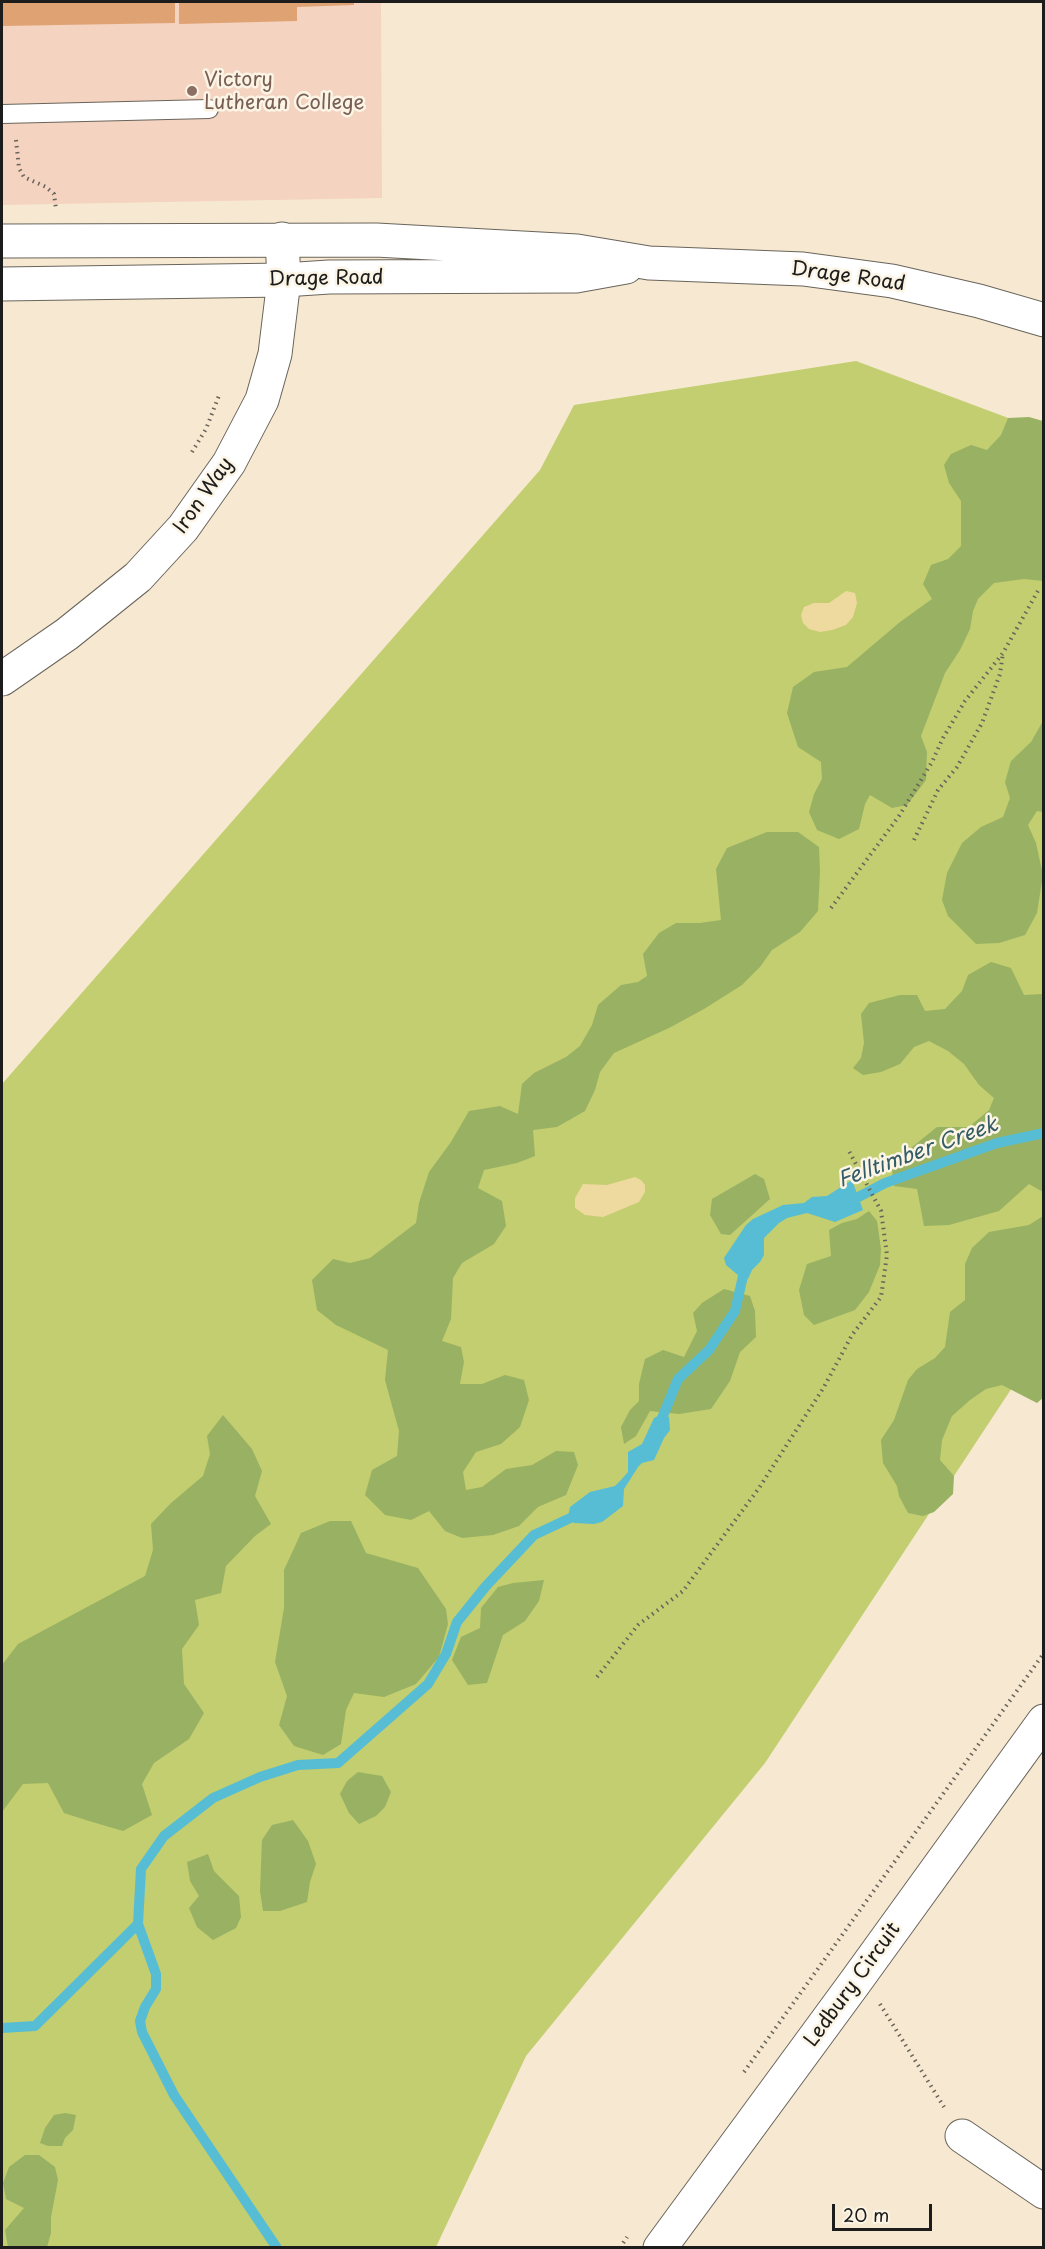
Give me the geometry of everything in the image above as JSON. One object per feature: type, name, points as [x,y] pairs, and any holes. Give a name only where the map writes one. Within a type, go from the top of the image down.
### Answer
[{"type":"street","name":"Iron Way","points":[[2,679],[67,634],[138,577],[183,528],[229,463],[262,400],[275,354],[284,280],[282,239]]},
{"type":"street","name":"Drage Road","points":[[2,241],[376,240],[577,251],[649,263],[802,269],[881,280],[979,301],[1044,320]]},
{"type":"street","name":"Drage Road","points":[[2,284],[284,280],[329,277],[576,276],[649,263]]},
{"type":"street","name":"Ledbury Circuit","points":[[660,2247],[1044,1722]]},
{"type":"street","points":[[962,2136],[1044,2192]]},
{"type":"lane","points":[[8,114],[209,109]]},
{"type":"path","points":[[8,114],[19,168],[24,177],[54,194],[56,215]]},
{"type":"path","points":[[191,454],[206,429],[220,393]]},
{"type":"path","points":[[831,908],[899,816],[965,701],[1004,653],[1039,590]]},
{"type":"path","points":[[914,840],[938,790],[957,767],[982,723],[1000,674],[1004,653]]},
{"type":"path","points":[[597,1677],[638,1625],[683,1591],[759,1488],[824,1387],[852,1335],[880,1297],[887,1255],[881,1211],[849,1151]]},
{"type":"path","points":[[742,2074],[1044,1653]]},
{"type":"path","points":[[825,1958],[874,1996],[962,2136]]},
{"type":"path","points":[[620,2247],[633,2228]]},
{"type":"shaded area","name":"Victory Lutheran College","points":[[2,2],[381,2],[382,198],[2,205]]},
{"type":"green space","points":[[856,361],[1043,431],[1043,1365],[1027,1365],[765,1763],[526,2056],[436,2247],[2,2248],[2,1084],[540,470],[574,405]]},
{"type":"green space","points":[[1029,417],[1043,421],[1043,581],[1024,579],[994,583],[978,599],[970,629],[945,673],[921,736],[927,752],[926,780],[907,805],[892,808],[870,795],[865,804],[859,829],[839,839],[817,830],[809,812],[814,794],[822,779],[821,762],[798,747],[787,713],[793,687],[814,672],[847,667],[900,622],[932,599],[923,584],[931,565],[948,559],[961,546],[961,501],[949,483],[944,465],[951,454],[971,445],[987,450],[1001,435],[1008,418]]},
{"type":"green space","points":[[1043,721],[1043,812],[1037,811],[1028,825],[1036,843],[1043,875],[1037,913],[1025,935],[999,943],[976,944],[948,916],[942,900],[947,873],[962,843],[981,827],[1003,817],[1010,798],[1005,782],[1011,761],[1031,742]]},
{"type":"green space","points":[[767,832],[798,832],[819,847],[818,911],[800,932],[772,950],[760,967],[742,985],[669,1028],[614,1053],[600,1072],[585,1111],[557,1127],[533,1130],[535,1156],[517,1163],[484,1170],[478,1188],[502,1201],[506,1226],[494,1244],[462,1263],[453,1278],[451,1319],[442,1341],[461,1347],[464,1362],[460,1384],[482,1384],[505,1375],[524,1380],[529,1400],[520,1427],[501,1444],[476,1452],[463,1472],[466,1490],[482,1487],[506,1469],[532,1465],[556,1451],[574,1452],[578,1465],[566,1495],[538,1507],[519,1526],[493,1535],[462,1538],[445,1531],[429,1511],[411,1520],[385,1515],[365,1495],[372,1470],[397,1456],[399,1431],[385,1380],[388,1350],[336,1325],[317,1310],[312,1280],[333,1259],[350,1263],[370,1258],[416,1223],[419,1203],[429,1172],[451,1142],[469,1111],[500,1106],[518,1114],[522,1084],[534,1073],[566,1057],[580,1046],[592,1025],[598,1005],[621,985],[638,982],[647,976],[643,954],[659,933],[676,923],[721,920],[716,869],[727,848]]},
{"type":"green space","points":[[991,962],[1011,968],[1024,995],[1043,994],[1043,1192],[1029,1184],[999,1211],[949,1225],[924,1226],[917,1189],[894,1186],[892,1169],[906,1152],[937,1127],[969,1127],[989,1110],[994,1098],[979,1085],[964,1064],[948,1051],[929,1041],[914,1047],[900,1064],[881,1072],[863,1075],[853,1068],[861,1058],[864,1043],[861,1014],[869,1003],[900,995],[917,995],[925,1011],[945,1009],[962,991],[968,975]]},
{"type":"green space","points":[[755,1174],[764,1179],[770,1199],[730,1235],[721,1234],[710,1215],[712,1199]]},
{"type":"green space","points":[[869,1211],[877,1221],[881,1249],[880,1265],[869,1292],[855,1310],[814,1325],[804,1315],[799,1290],[807,1264],[831,1256],[829,1230],[857,1219]]},
{"type":"green space","points":[[1043,1216],[1043,1398],[1037,1403],[1002,1385],[986,1389],[970,1400],[952,1416],[942,1440],[940,1460],[954,1476],[953,1494],[934,1512],[923,1516],[908,1513],[899,1496],[897,1486],[883,1463],[881,1440],[894,1420],[908,1380],[917,1369],[935,1358],[945,1347],[950,1312],[965,1300],[965,1264],[972,1248],[989,1232],[1029,1225]]},
{"type":"green space","points":[[724,1289],[750,1296],[755,1311],[756,1337],[740,1352],[730,1381],[711,1409],[679,1414],[650,1411],[636,1436],[624,1444],[621,1427],[630,1410],[639,1401],[639,1384],[645,1359],[663,1350],[684,1357],[697,1331],[693,1313],[702,1303]]},
{"type":"green space","points":[[223,1415],[252,1449],[262,1471],[255,1496],[271,1524],[255,1536],[226,1566],[221,1593],[195,1600],[199,1625],[182,1649],[184,1684],[204,1713],[189,1739],[154,1763],[142,1784],[152,1815],[123,1831],[89,1821],[64,1813],[48,1783],[23,1784],[2,1812],[2,1665],[18,1644],[145,1576],[153,1550],[151,1524],[171,1503],[203,1476],[210,1454],[207,1436]]},
{"type":"green space","points":[[330,1521],[351,1521],[366,1553],[418,1568],[446,1609],[448,1624],[439,1657],[416,1684],[384,1697],[354,1693],[346,1710],[341,1744],[323,1755],[294,1746],[279,1725],[287,1696],[275,1662],[284,1608],[284,1570],[301,1533]]},
{"type":"green space","points":[[544,1580],[539,1601],[525,1621],[503,1635],[487,1683],[468,1685],[452,1660],[461,1637],[480,1628],[481,1608],[498,1587]]},
{"type":"green space","points":[[358,1772],[382,1776],[391,1792],[385,1807],[376,1816],[359,1824],[349,1813],[340,1794],[347,1781]]},
{"type":"green space","points":[[293,1820],[308,1841],[316,1864],[307,1902],[280,1911],[263,1911],[260,1891],[262,1840],[272,1825]]},
{"type":"green space","points":[[208,1854],[214,1871],[239,1896],[241,1917],[236,1928],[213,1940],[197,1927],[189,1908],[199,1896],[190,1881],[187,1862]]},
{"type":"green space","points":[[65,2113],[76,2115],[73,2130],[65,2138],[62,2146],[48,2146],[40,2143],[45,2128],[54,2115]]},
{"type":"green space","points":[[25,2155],[39,2155],[55,2167],[58,2180],[47,2247],[8,2247],[5,2230],[24,2208],[6,2199],[3,2183],[9,2167]]},
{"type":"sand","points":[[846,591],[855,593],[857,603],[853,617],[846,625],[820,632],[809,629],[803,623],[801,615],[804,607],[814,603],[829,603]]},
{"type":"sand","points":[[635,1177],[645,1185],[645,1192],[639,1202],[603,1217],[585,1215],[575,1208],[575,1198],[583,1184],[607,1185]]},
{"type":"water","points":[[852,1180],[863,1210],[835,1222],[807,1213],[787,1218],[764,1238],[764,1255],[748,1279],[739,1276],[726,1265],[724,1258],[746,1225],[753,1219],[783,1205],[804,1203],[812,1197],[827,1196]]},
{"type":"water","points":[[660,1415],[669,1417],[670,1430],[654,1460],[642,1463],[624,1489],[623,1506],[602,1522],[574,1523],[568,1517],[570,1507],[590,1492],[615,1486],[621,1480],[628,1472],[628,1452],[642,1444],[654,1418]]},
{"type":"building","points":[[2,2],[175,2],[175,23],[2,26]]},
{"type":"building","points":[[179,2],[354,2],[354,5],[297,7],[297,21],[179,24]]},
{"type":"waterway","name":"Felltimber Creek","points":[[847,1203],[885,1183],[997,1143],[1044,1133]]},
{"type":"waterway","name":"Felltimber Creek","points":[[658,1428],[678,1379],[709,1350],[735,1311],[746,1263]]},
{"type":"waterway","name":"Felltimber Creek","points":[[2,2028],[35,2026],[138,1924],[141,1869],[164,1836],[213,1798],[260,1777],[298,1765],[338,1763],[428,1684],[446,1654],[457,1622],[486,1586],[534,1535],[581,1513]]},
{"type":"waterway","points":[[138,1924],[156,1974],[156,1989],[140,2021],[142,2032],[174,2095],[277,2248]]},
{"type":"place","name":"Victory Lutheran College","points":[[192,91]]}]
